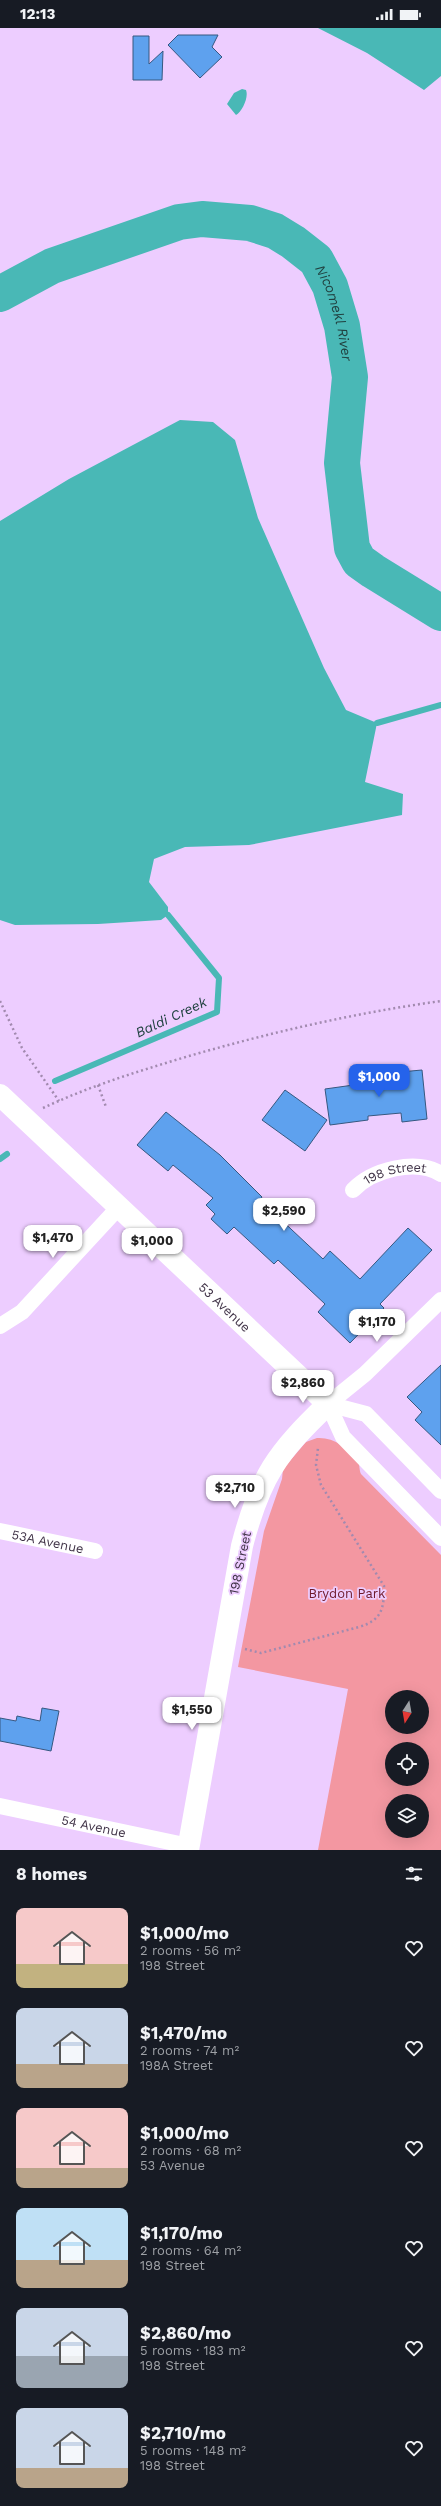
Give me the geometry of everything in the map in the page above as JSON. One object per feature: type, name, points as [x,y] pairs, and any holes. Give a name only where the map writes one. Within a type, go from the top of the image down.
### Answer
[{"type":"street","name":"53 Avenue","points":[[0,1095],[43,1133],[118,1208],[328,1404],[344,1436],[441,1538]]},
{"type":"street","name":"198 Street","points":[[353,1190],[362,1181],[383,1171],[420,1166],[441,1174]]},
{"type":"street","points":[[0,1326],[22,1312],[118,1208]]},
{"type":"street","name":"198 Street","points":[[188,1848],[242,1546],[259,1492],[277,1456],[296,1435],[328,1404],[365,1374],[441,1300]]},
{"type":"street","name":"53 Avenue","points":[[328,1404],[366,1414],[441,1491]]},
{"type":"street","name":"53A Avenue","points":[[0,1531],[95,1551]]},
{"type":"street","name":"54 Avenue","points":[[0,1806],[188,1848]]},
{"type":"path","points":[[0,1001],[22,1048],[59,1101]]},
{"type":"path","points":[[49,1106],[98,1085],[197,1054],[307,1024],[441,1001]]},
{"type":"path","points":[[98,1085],[106,1107]]},
{"type":"path","points":[[224,1646],[261,1653],[359,1627],[373,1622],[378,1618],[384,1598],[384,1586],[321,1485],[316,1465],[318,1448]]},
{"type":"green space","name":"Brydon Park","points":[[317,1438],[335,1441],[350,1452],[358,1462],[361,1474],[441,1555],[441,1850],[318,1850],[348,1689],[238,1667],[264,1531],[282,1479],[283,1469],[306,1442]]},
{"type":"shaded area","points":[[318,28],[441,28],[441,76],[424,90],[367,53]]},
{"type":"shaded area","points":[[242,89],[246,90],[247,96],[241,111],[236,115],[227,104],[234,93]]},
{"type":"shaded area","points":[[180,420],[213,422],[235,440],[258,518],[324,668],[346,710],[377,723],[365,782],[403,794],[402,815],[249,845],[185,847],[154,859],[149,882],[168,907],[168,915],[161,920],[98,924],[15,925],[0,920],[0,521],[69,479]]},
{"type":"building","points":[[178,35],[218,35],[212,47],[222,57],[200,78],[168,45]]},
{"type":"building","points":[[133,36],[149,36],[149,64],[163,51],[162,80],[133,80]]},
{"type":"building","points":[[388,1068],[389,1073],[422,1070],[427,1119],[402,1122],[401,1113],[368,1116],[368,1120],[330,1125],[325,1089],[375,1082],[373,1070]]},
{"type":"building","points":[[285,1090],[327,1120],[305,1151],[262,1120]]},
{"type":"building","points":[[166,1112],[220,1155],[262,1197],[260,1200],[323,1259],[330,1251],[360,1279],[408,1228],[432,1250],[380,1304],[384,1308],[350,1343],[318,1312],[325,1304],[278,1260],[274,1264],[234,1227],[227,1234],[211,1219],[215,1214],[206,1205],[213,1198],[173,1165],[168,1171],[137,1145]]},
{"type":"building","points":[[441,1365],[441,1445],[415,1420],[422,1412],[407,1397]]},
{"type":"building","points":[[42,1708],[59,1711],[51,1751],[0,1741],[0,1718],[16,1721],[17,1716],[40,1721]]},
{"type":"waterway","name":"Nicomekl River","points":[[0,294],[52,266],[179,222],[202,219],[250,223],[275,231],[293,242],[316,260],[330,286],[342,326],[350,377],[342,463],[352,548],[359,561],[441,613]]},
{"type":"waterway","name":"Baldi Creek","points":[[377,723],[441,705]]},
{"type":"waterway","name":"Baldi Creek","points":[[55,1081],[217,1012],[219,978],[168,915]]},
{"type":"waterway","name":"Baldi Creek","points":[[0,1159],[7,1154]]}]
